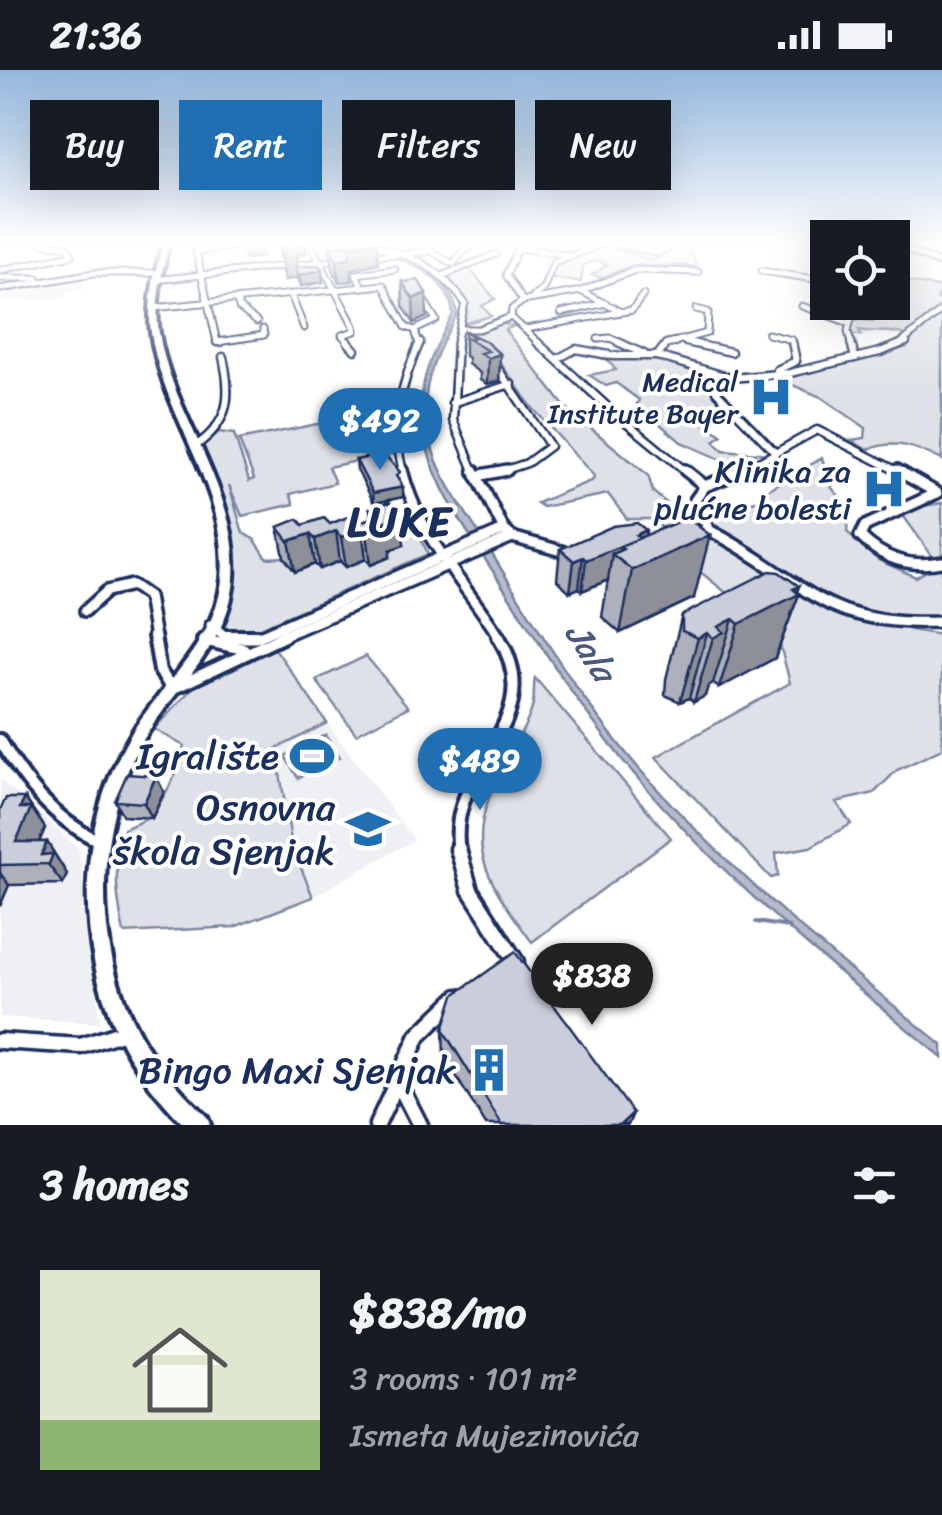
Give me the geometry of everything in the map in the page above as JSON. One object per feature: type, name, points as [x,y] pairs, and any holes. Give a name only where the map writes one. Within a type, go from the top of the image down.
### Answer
[{"type":"main road","points":[[155,292],[154,308],[165,368],[227,546],[228,581],[203,640],[136,738],[119,772],[97,840],[97,899],[108,972],[127,1031],[154,1072],[199,1125]]},
{"type":"street","points":[[208,292],[217,342],[259,336],[264,334],[263,329]]},
{"type":"street","points":[[154,308],[325,292]]},
{"type":"street","points":[[337,292],[354,326],[354,332],[342,335],[355,350]]},
{"type":"street","points":[[386,292],[406,327],[415,330],[436,320],[424,302]]},
{"type":"street","points":[[457,292],[465,303],[456,346],[453,420],[476,476],[508,534],[554,551],[579,552]]},
{"type":"street","points":[[519,292],[525,301]]},
{"type":"street","points":[[511,317],[510,312],[540,292]]},
{"type":"street","points":[[525,301],[574,292]]},
{"type":"street","points":[[584,292],[621,312]]},
{"type":"street","points":[[291,296],[304,328]]},
{"type":"street","points":[[526,328],[634,309],[643,296]]},
{"type":"street","points":[[237,301],[239,308],[257,322]]},
{"type":"street","points":[[561,313],[606,303]]},
{"type":"street","points":[[802,306],[849,323],[855,358]]},
{"type":"street","points":[[558,359],[570,349],[654,356],[666,344],[706,333],[708,312],[696,309]]},
{"type":"street","points":[[598,339],[610,338],[654,356],[731,378],[855,358],[905,342],[942,310]]},
{"type":"street","points":[[461,328],[478,329],[511,317]]},
{"type":"street","points":[[511,317],[610,409],[706,486]]},
{"type":"street","points":[[415,330],[420,341],[395,420],[413,505],[441,560],[499,636],[515,680],[511,718],[469,785],[455,837],[457,856],[470,891],[525,974]]},
{"type":"street","points":[[766,375],[788,366],[797,357],[792,340],[768,334]]},
{"type":"street","points":[[682,341],[730,352]]},
{"type":"street","points":[[456,346],[468,346]]},
{"type":"street","points":[[476,476],[502,472],[542,456],[549,448],[547,438],[511,384],[482,352]]},
{"type":"street","points":[[194,447],[213,437],[226,416],[230,385],[223,357]]},
{"type":"street","points":[[731,378],[720,384],[716,392],[774,452]]},
{"type":"street","points":[[452,404],[511,384]]},
{"type":"street","points":[[709,530],[695,500],[706,486],[753,467],[817,430],[860,449],[936,493],[865,526],[860,536],[895,561],[928,566],[942,562]]},
{"type":"street","points":[[685,534],[709,530],[727,538],[827,607],[884,621],[942,622]]},
{"type":"street","points":[[211,625],[227,638],[246,640],[508,534]]},
{"type":"street","points":[[85,611],[102,593],[128,582],[140,586],[148,596],[160,671],[172,689],[441,560]]},
{"type":"street","points":[[203,640],[226,648],[252,649]]},
{"type":"street","points":[[0,741],[12,762],[62,819],[81,834],[97,840]]},
{"type":"street","points":[[0,768],[12,762]]},
{"type":"street","points":[[493,970],[513,957]]},
{"type":"street","points":[[377,1125],[418,1036],[432,1019],[468,990]]},
{"type":"street","points":[[0,1041],[80,1047],[105,1044],[127,1031]]},
{"type":"street","points":[[398,1082],[420,1125]]},
{"type":"shaded area","points":[[0,292],[74,292],[61,299],[0,302]]},
{"type":"shaded area","points":[[459,292],[489,292],[495,299],[482,306],[491,316],[463,324],[465,302]]},
{"type":"shaded area","points":[[910,292],[940,292],[937,299],[942,301],[942,460],[905,446],[867,450],[851,440],[865,438],[866,428],[821,397],[776,378],[880,352],[909,337],[859,330],[861,335],[849,335],[850,320],[910,320]]},
{"type":"shaded area","points":[[493,322],[514,326],[505,330],[565,407],[648,475],[653,492],[696,527],[673,536],[651,519],[627,519],[608,494],[543,507],[537,503],[593,480],[594,476],[531,406],[494,354],[458,336],[461,329],[485,330]]},
{"type":"shaded area","points":[[654,358],[717,379],[717,392],[726,402],[713,406],[721,412],[709,416],[705,424],[722,435],[714,441],[723,450],[770,454],[745,470],[681,442],[616,383],[606,386],[589,375],[616,370],[608,361]]},
{"type":"shaded area","points":[[391,406],[397,453],[328,467],[335,483],[290,494],[294,504],[242,516],[229,485],[243,533],[255,540],[267,558],[284,557],[295,571],[315,564],[320,569],[340,561],[346,567],[386,552],[399,516],[418,533],[428,554],[242,636],[226,632],[221,623],[232,575],[230,533],[203,445],[219,432],[234,434],[249,481],[254,479],[239,440],[351,417],[355,414],[351,407]]},
{"type":"shaded area","points":[[822,458],[832,488],[849,508],[847,532],[878,560],[916,577],[938,564],[899,510],[942,503],[942,622],[896,622],[911,630],[942,635],[942,749],[897,770],[874,793],[836,802],[851,824],[810,847],[776,853],[778,876],[771,878],[656,757],[790,683],[777,633],[699,571],[709,530],[697,505],[705,486],[722,506],[757,501],[766,491]]},
{"type":"shaded area","points":[[274,647],[327,723],[276,749],[292,846],[313,897],[234,927],[124,933],[117,881],[124,829],[153,816],[177,772],[184,746],[154,729],[200,680]]},
{"type":"shaded area","points":[[366,656],[408,707],[356,734],[316,680]]},
{"type":"shaded area","points":[[535,678],[671,838],[532,942],[490,876],[481,837],[491,792],[530,715]]},
{"type":"shaded area","points":[[327,723],[414,840],[313,897],[292,846],[276,749]]},
{"type":"shaded area","name":"Igralište","points":[[326,735],[340,757],[298,778],[285,756]]},
{"type":"shaded area","points":[[0,779],[79,849],[100,1023],[0,1017]]},
{"type":"water","points":[[445,292],[452,298],[457,314],[438,353],[426,393],[430,440],[450,488],[545,639],[604,726],[683,816],[753,885],[942,1045],[942,1058],[733,878],[656,800],[588,714],[541,646],[459,519],[438,479],[424,436],[423,386],[430,361],[453,314]]},
{"type":"building","points":[[409,292],[426,293],[413,299]]},
{"type":"building","points":[[465,331],[485,341],[500,354],[488,358],[480,353],[488,351],[468,339],[475,337]]},
{"type":"building","points":[[384,454],[400,472],[396,476],[403,487],[373,493],[356,460]]},
{"type":"building","points":[[389,502],[402,515],[383,522],[388,527],[367,534],[362,529],[341,537],[336,531],[315,539],[310,534],[289,541],[278,527],[298,519],[303,525],[324,518],[330,524],[350,516],[357,523],[377,516],[370,509]]},
{"type":"building","points":[[690,520],[710,535],[632,570],[612,554],[623,549],[620,546]]},
{"type":"building","points":[[637,523],[646,530],[636,535],[640,538],[586,560],[583,557],[574,561],[560,549],[613,526]]},
{"type":"building","points":[[770,571],[779,572],[799,586],[793,589],[799,594],[739,624],[733,619],[718,627],[724,632],[713,638],[707,633],[698,638],[682,631],[682,615]]},
{"type":"building","points":[[127,774],[156,776],[144,803],[115,801]]},
{"type":"building","points":[[6,798],[25,798],[20,808],[31,808],[16,842],[47,842],[41,855],[53,854],[49,864],[0,865],[0,810]]},
{"type":"building","points":[[515,952],[633,1113],[620,1125],[502,1125],[443,1030],[454,995]]},
{"type":"waterway","points":[[756,922],[789,927]]},
{"type":"place","name":"Medical Institute Bayer","points":[[771,397]]},
{"type":"place","name":"Klinika za plućne bolesti","points":[[884,489]]},
{"type":"place","name":"Igralište","points":[[312,756]]},
{"type":"place","name":"Osnovna škola Sjenjak","points":[[368,829]]},
{"type":"place","name":"Bingo Maxi Sjenjak","points":[[489,1070]]},
{"type":"district","name":"LUKE","points":[[400,522]]},
{"type":"water label","name":"Jala","points":[[591,652]]}]
